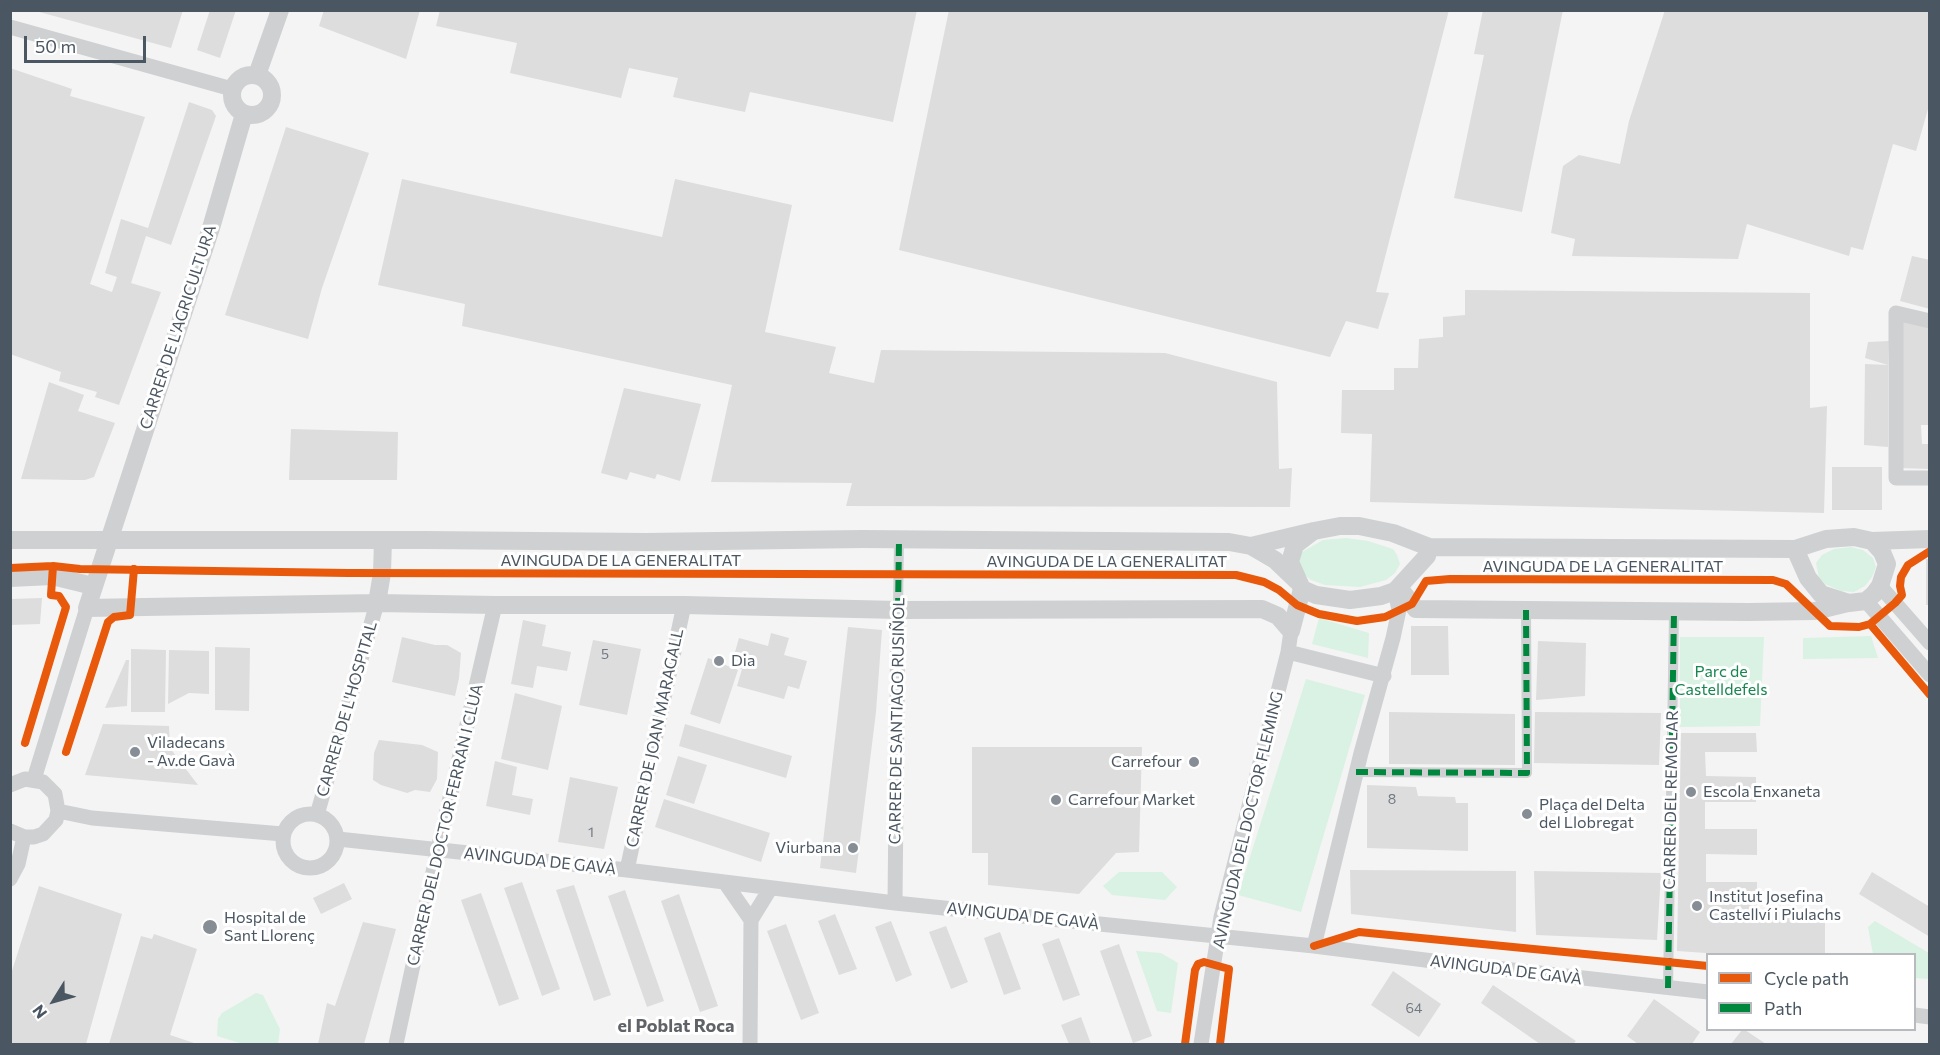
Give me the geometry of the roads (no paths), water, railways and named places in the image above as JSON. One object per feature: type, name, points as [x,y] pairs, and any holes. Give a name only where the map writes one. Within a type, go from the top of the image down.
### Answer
[{"type":"street","points":[[258,75],[280,10]]},
{"type":"street","points":[[10,27],[232,89]]},
{"type":"street","points":[[258,75],[268,82],[272,95],[271,101],[263,112],[257,115],[244,114],[232,101],[232,89],[235,83],[245,76],[258,75]]},
{"type":"street","name":"CARRER DE L'AGRICULTURA","points":[[87,608],[211,228],[244,114]]},
{"type":"street","points":[[1929,321],[1896,313],[1896,478],[1929,478]]},
{"type":"street","points":[[1340,526],[1359,526],[1392,533],[1429,547],[1427,556],[1401,585],[1381,596],[1350,600],[1316,596],[1300,585],[1275,560],[1251,546],[1340,526]]},
{"type":"street","points":[[1291,631],[1300,585],[1290,562],[1295,545],[1314,531]]},
{"type":"street","points":[[1314,946],[1356,772],[1384,676],[1399,610],[1401,585],[1414,562],[1412,547],[1392,533]]},
{"type":"street","points":[[1804,568],[1807,555],[1817,544],[1836,538],[1854,537],[1872,541],[1927,539]]},
{"type":"street","points":[[1401,585],[1416,609],[1815,611],[1858,602],[1880,586],[1887,564],[1908,548],[1927,539]]},
{"type":"street","name":"AVINGUDA DE LA GENERALITAT","points":[[10,540],[646,542],[1149,540],[1229,542],[1251,546]]},
{"type":"street","points":[[377,603],[382,573],[383,540]]},
{"type":"street","name":"CARRER DE SANTIAGO RUSIÑOL","points":[[895,903],[899,540]]},
{"type":"street","points":[[1872,541],[1882,552],[1887,564]]},
{"type":"street","name":"AVINGUDA DE LA GENERALITAT","points":[[1429,547],[1795,549],[1817,544]]},
{"type":"street","points":[[1795,549],[1808,578],[1821,594],[1858,602],[1929,675]]},
{"type":"street","points":[[10,578],[52,576],[93,586]]},
{"type":"street","points":[[1880,586],[1929,643]]},
{"type":"street","points":[[34,779],[87,608],[377,603],[684,605],[897,610],[1262,609],[1278,616],[1291,631]]},
{"type":"street","name":"CARRER DE L'HOSPITAL","points":[[317,814],[377,603]]},
{"type":"street","name":"CARRER DEL DOCTOR FERRAN I CLUA","points":[[396,1044],[438,849],[495,605]]},
{"type":"street","name":"CARRER DE JOAN MARAGALL","points":[[627,870],[684,605]]},
{"type":"street","points":[[1356,772],[1527,773],[1527,610]]},
{"type":"street","name":"CARRER DEL REMOLAR","points":[[1668,988],[1674,612]]},
{"type":"street","name":"AVINGUDA DEL DOCTOR FLEMING","points":[[1201,1044],[1224,906],[1288,652],[1291,631]]},
{"type":"street","points":[[1288,652],[1384,676]]},
{"type":"street","points":[[10,785],[25,779],[42,782],[55,794],[58,811],[56,820],[50,828],[34,837],[17,834],[18,864],[10,879]]},
{"type":"street","points":[[58,811],[92,818],[283,834]]},
{"type":"street","points":[[317,814],[332,825],[338,839],[334,855],[327,863],[321,867],[306,869],[297,866],[286,855],[282,843],[283,834],[292,820],[300,815],[317,814]]},
{"type":"street","name":"AVINGUDA DE GAVÀ","points":[[338,839],[627,870],[895,903],[1314,946],[1706,992]]},
{"type":"street","points":[[726,884],[751,920]]},
{"type":"street","points":[[750,1044],[751,920],[770,889]]},
{"type":"place","name":"Dia","points":[[719,661]]},
{"type":"place","name":"Viladecans - Av.de Gavà","points":[[135,752]]},
{"type":"place","name":"Carrefour","points":[[1194,762]]},
{"type":"place","name":"Escola Enxaneta","points":[[1691,792]]},
{"type":"place","name":"Carrefour Market","points":[[1056,800]]},
{"type":"place","name":"Plaça del Delta del Llobregat","points":[[1527,814]]},
{"type":"place","name":"Viurbana","points":[[853,848]]},
{"type":"place","name":"Institut Josefina Castellví i Piulachs","points":[[1697,906]]},
{"type":"place","name":"Hospital de Sant Llorenç","points":[[210,927]]},
{"type":"district","name":"el Poblat Roca","points":[[676,1026]]},
{"type":"park label","name":"Parc de Castelldefels","points":[[1721,681]]}]
